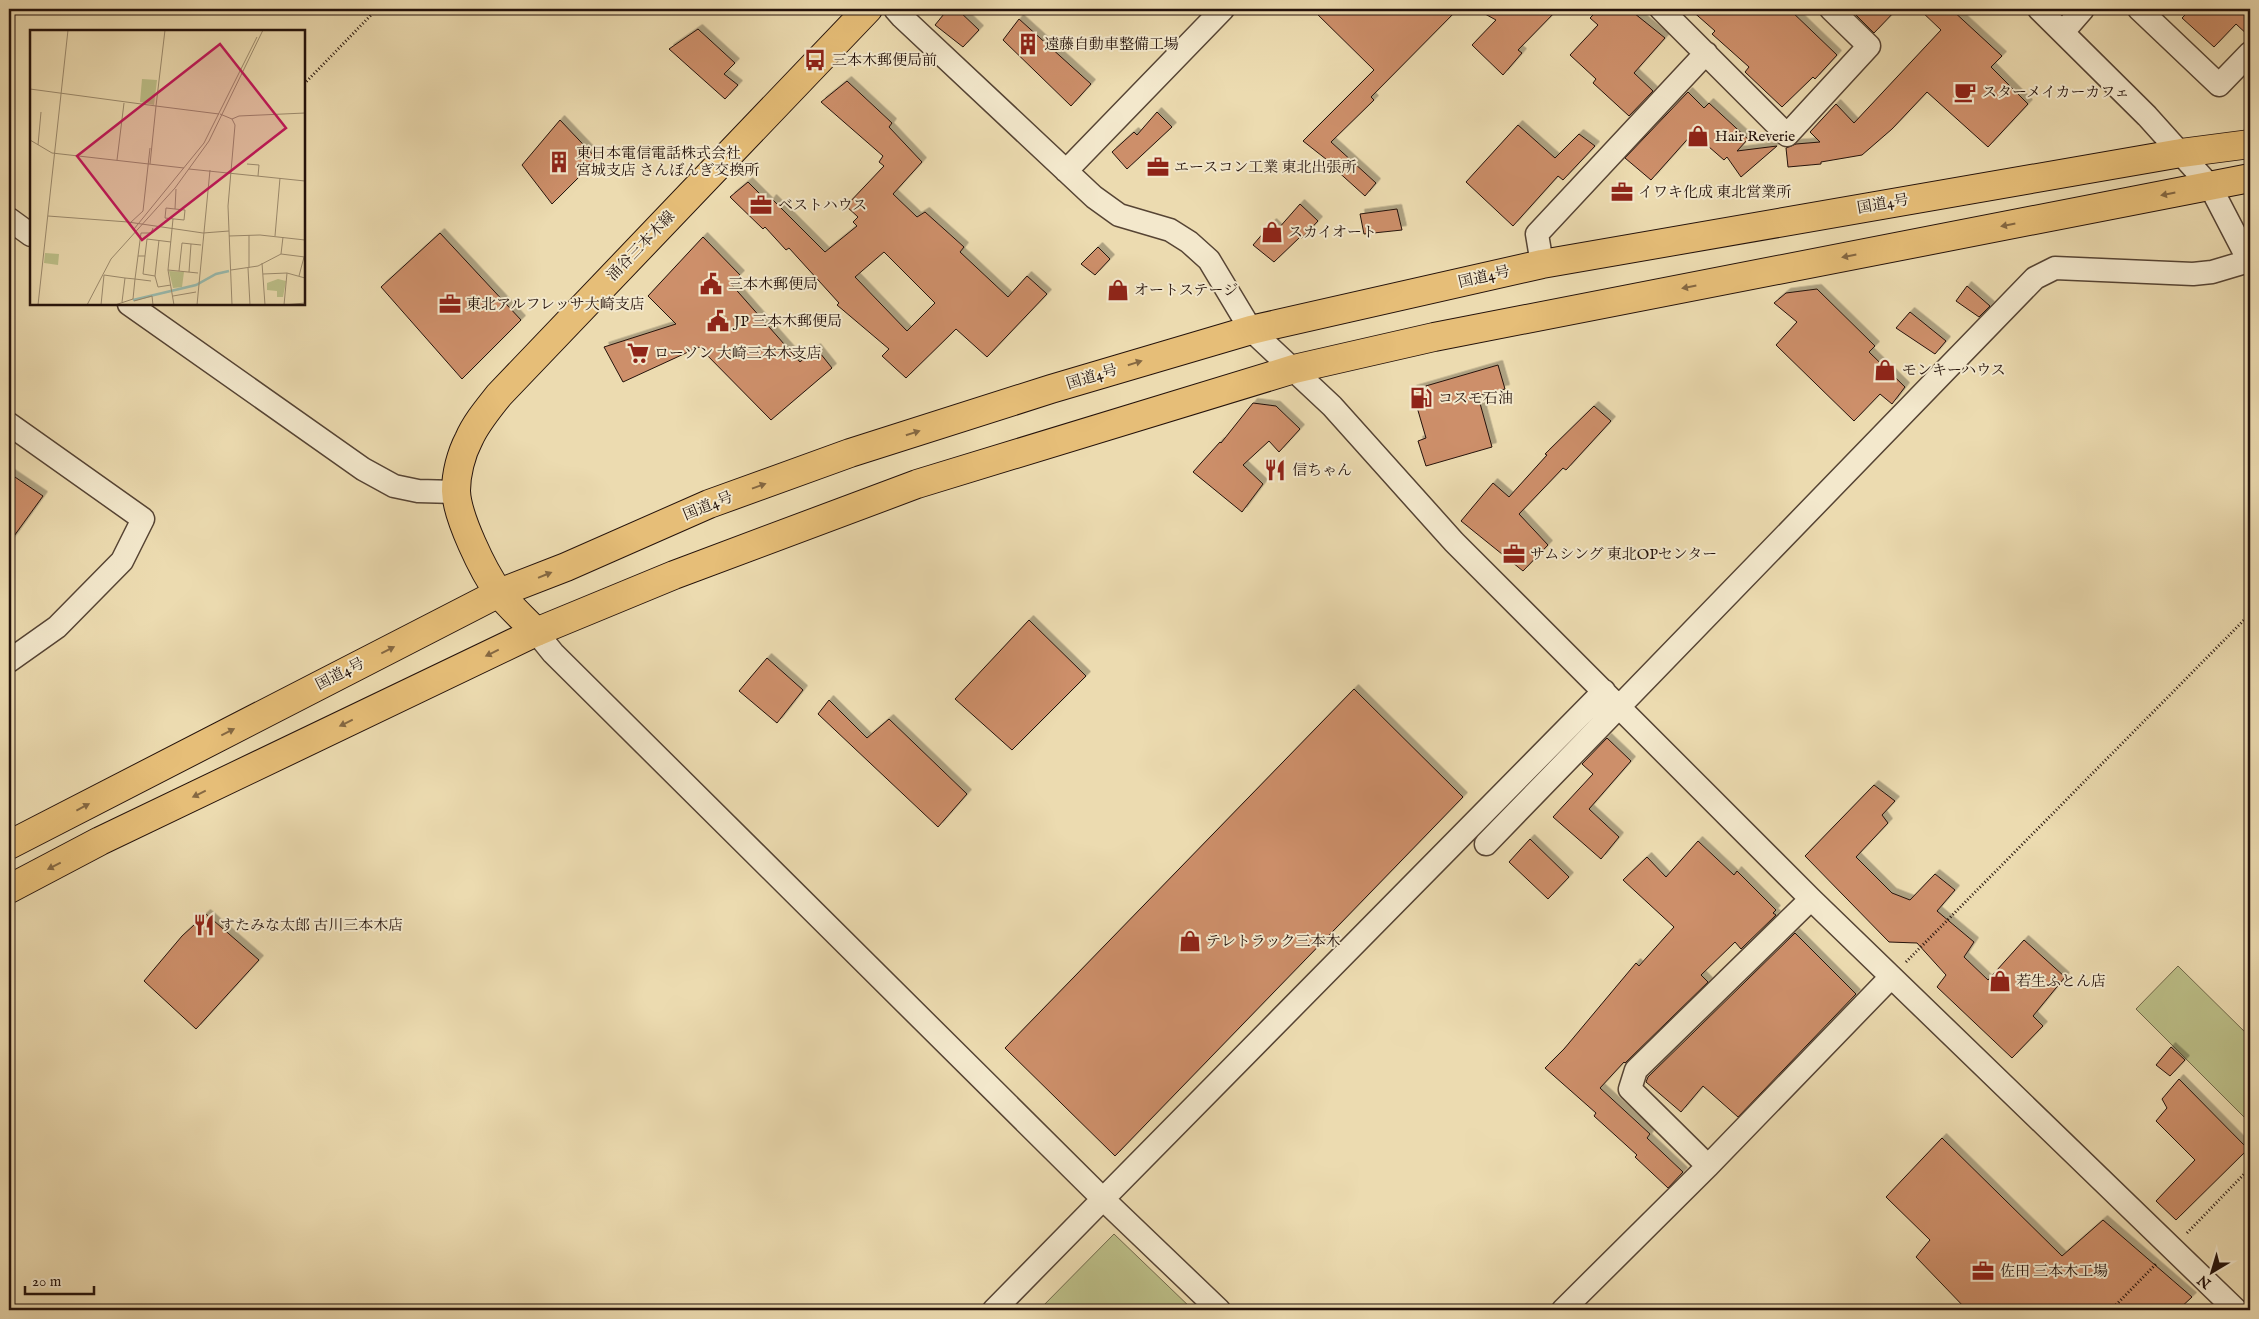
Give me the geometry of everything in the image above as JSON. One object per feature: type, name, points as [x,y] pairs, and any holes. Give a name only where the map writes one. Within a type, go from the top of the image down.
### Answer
[{"type":"main road","name":"涌谷三本木線","points":[[536,632],[500,593],[478,558],[456,492],[460,464],[468,439],[482,416],[499,395],[868,9]]},
{"type":"main road","name":"国道4号","points":[[9,845],[500,593],[566,567],[710,504],[850,453],[1069,384],[1251,330],[1542,264],[2181,153],[2250,144]]},
{"type":"main road","points":[[9,889],[100,841],[536,632],[674,574],[917,484],[1294,369],[1434,337],[2250,178]]},
{"type":"street","points":[[895,9],[1094,197],[1119,215],[1170,230],[1189,242],[1209,260],[1251,330],[1332,406],[1454,542],[1891,977],[2236,1310]]},
{"type":"street","points":[[1066,171],[1223,9]]},
{"type":"street","points":[[1661,9],[1787,135],[1869,46],[1831,9]]},
{"type":"street","points":[[994,1310],[1103,1199],[2036,278],[2055,268],[2193,274],[2212,272],[2250,262],[2210,186],[2181,153],[2039,9]]},
{"type":"street","points":[[2063,32],[2083,9]]},
{"type":"street","points":[[2140,9],[2218,85],[2250,53]]},
{"type":"street","points":[[1542,264],[1537,234],[1706,53]]},
{"type":"street","points":[[9,219],[30,234]]},
{"type":"street","points":[[130,305],[363,469],[394,486],[418,491],[456,492]]},
{"type":"street","points":[[9,424],[143,519],[122,561],[57,627],[9,661]]},
{"type":"street","points":[[536,632],[553,653],[1103,1199],[1218,1310]]},
{"type":"street","points":[[1486,844],[1612,698]]},
{"type":"street","points":[[1708,1166],[1630,1089],[1636,1070],[1811,898]]},
{"type":"street","points":[[1563,1310],[1708,1166],[1891,977]]},
{"type":"path","points":[[305,83],[377,9]]},
{"type":"path","points":[[1891,977],[2250,614]]},
{"type":"path","points":[[2111,1310],[2250,1168]]},
{"type":"green space","points":[[2178,966],[2250,1037],[2250,1123],[2136,1009]]},
{"type":"green space","points":[[1114,1234],[1193,1310],[1039,1310]]},
{"type":"building","points":[[948,9],[957,9],[979,30],[963,47],[935,25]]},
{"type":"building","points":[[1312,9],[1458,9],[1371,97],[1374,100],[1331,142],[1376,183],[1365,196],[1334,168],[1336,167],[1303,141],[1374,70]]},
{"type":"building","points":[[1476,9],[1558,9],[1518,50],[1522,53],[1503,75],[1472,45],[1496,20]]},
{"type":"building","points":[[1599,9],[1629,9],[1665,38],[1634,73],[1653,91],[1629,116],[1593,83],[1596,79],[1570,55],[1598,25],[1590,18]]},
{"type":"building","points":[[1690,9],[1789,9],[1837,55],[1815,79],[1813,77],[1782,107],[1745,72],[1749,67],[1712,34],[1715,31]]},
{"type":"building","points":[[1850,9],[1897,9],[1874,33]]},
{"type":"building","points":[[1919,9],[1951,9],[2002,56],[1991,67],[2028,104],[1988,147],[1927,92],[1892,129],[1862,155],[1821,162],[1821,164],[1788,167],[1786,148],[1796,144],[1820,142],[1810,132],[1836,104],[1854,123],[1941,30]]},
{"type":"building","points":[[2191,9],[2250,9],[2250,37],[2236,24],[2214,47],[2182,18]]},
{"type":"building","points":[[1019,19],[1091,84],[1071,106],[1003,40]]},
{"type":"building","points":[[698,29],[735,63],[724,74],[738,85],[725,99],[669,49]]},
{"type":"building","points":[[847,81],[892,123],[889,127],[922,162],[893,194],[917,217],[925,212],[964,247],[960,252],[1008,297],[1027,276],[1047,294],[987,357],[956,329],[906,378],[882,356],[889,349],[837,305],[839,303],[789,248],[786,250],[765,227],[763,229],[730,197],[748,182],[769,203],[772,199],[825,252],[857,226],[853,222],[858,217],[846,206],[884,166],[879,162],[883,156],[821,102]],"holes":[[[884,252],[935,303],[907,331],[855,277]]]},
{"type":"building","points":[[1688,92],[1704,108],[1709,103],[1748,139],[1737,151],[1777,146],[1741,177],[1727,157],[1724,160],[1693,133],[1651,180],[1625,158]]},
{"type":"building","points":[[1157,112],[1172,127],[1127,169],[1112,152],[1134,132],[1137,135]]},
{"type":"building","name":"東日本電信電話株式会社 宮城支店 さんぼんぎ交換所","points":[[560,120],[597,159],[552,204],[522,165]]},
{"type":"building","points":[[1518,125],[1555,158],[1579,134],[1595,146],[1563,180],[1558,176],[1513,226],[1466,182]]},
{"type":"building","points":[[1300,204],[1318,221],[1302,238],[1300,237],[1274,262],[1253,245],[1272,223],[1278,229]]},
{"type":"building","points":[[1397,209],[1402,230],[1364,234],[1360,214]]},
{"type":"building","name":"東北アルフレッサ大崎支店","points":[[440,233],[521,320],[462,379],[381,287]]},
{"type":"building","name":"JP 三本木郵便局","points":[[703,237],[740,275],[731,284],[800,362],[816,348],[832,368],[771,420],[699,347],[623,382],[604,347],[676,324],[648,296]]},
{"type":"building","points":[[1098,247],[1110,259],[1095,275],[1081,264]]},
{"type":"building","points":[[1967,286],[1990,306],[1979,317],[1956,301]]},
{"type":"building","points":[[1817,289],[1875,346],[1869,352],[1905,387],[1892,404],[1880,394],[1854,421],[1776,345],[1797,322],[1774,303],[1786,293]]},
{"type":"building","points":[[1910,312],[1946,341],[1935,354],[1896,328]]},
{"type":"building","points":[[1498,365],[1505,389],[1478,396],[1492,447],[1426,466],[1418,441],[1426,438],[1412,390]]},
{"type":"building","points":[[1253,403],[1276,406],[1300,429],[1279,452],[1269,441],[1243,465],[1263,484],[1242,512],[1193,472],[1221,443]]},
{"type":"building","points":[[1594,406],[1611,421],[1566,470],[1563,468],[1519,514],[1548,545],[1523,571],[1461,521],[1493,483],[1509,497],[1547,455],[1545,454]]},
{"type":"building","points":[[9,473],[43,496],[9,543]]},
{"type":"building","points":[[1029,620],[1086,676],[1012,750],[955,699]]},
{"type":"building","points":[[767,658],[803,690],[777,723],[739,691]]},
{"type":"building","points":[[1354,689],[1463,797],[1115,1156],[1005,1048]]},
{"type":"building","points":[[829,700],[867,738],[889,719],[967,794],[938,827],[818,714]]},
{"type":"building","points":[[1607,738],[1631,761],[1589,809],[1619,837],[1601,859],[1553,817],[1593,774],[1582,764]]},
{"type":"building","points":[[1874,785],[1895,801],[1882,815],[1888,823],[1856,857],[1892,893],[1910,900],[1935,874],[1955,890],[1937,911],[1974,942],[1964,957],[1988,980],[2024,940],[2065,977],[2033,1016],[2043,1026],[2012,1058],[1937,987],[1946,975],[1917,943],[1889,942],[1805,856]]},
{"type":"building","points":[[1530,839],[1569,877],[1548,899],[1509,862]]},
{"type":"building","points":[[1698,841],[1734,875],[1737,871],[1776,910],[1773,913],[1776,915],[1741,949],[1735,942],[1701,975],[1708,982],[1624,1062],[1600,1088],[1650,1134],[1647,1138],[1683,1172],[1668,1188],[1635,1157],[1637,1155],[1594,1116],[1596,1113],[1545,1068],[1564,1049],[1636,963],[1639,966],[1674,927],[1623,880],[1647,857],[1666,877]]},
{"type":"building","points":[[206,914],[259,960],[196,1029],[144,981],[182,936]]},
{"type":"building","points":[[1795,933],[1856,994],[1738,1117],[1703,1086],[1681,1112],[1646,1082],[1648,1077]]},
{"type":"building","points":[[2171,1047],[2185,1060],[2170,1076],[2156,1065]]},
{"type":"building","points":[[2179,1079],[2248,1149],[2176,1220],[2156,1201],[2195,1160],[2156,1121],[2167,1108],[2162,1099]]},
{"type":"building","points":[[1942,1138],[2062,1256],[2103,1220],[2192,1297],[2178,1310],[1967,1310],[1916,1257],[1930,1240],[1886,1197]]},
{"type":"place","name":"遠藤自動車整備工場","points":[[1028,44]]},
{"type":"place","name":"三本木郵便局前","points":[[815,60]]},
{"type":"place","name":"スターメイカーカフェ","points":[[1965,92]]},
{"type":"place","name":"Hair Reverie","points":[[1698,136]]},
{"type":"place","name":"東日本電信電話株式会社 宮城支店 さんぼんぎ交換所","points":[[559,162]]},
{"type":"place","name":"エースコン工業 東北出張所","points":[[1158,167]]},
{"type":"place","name":"イワキ化成 東北営業所","points":[[1622,192]]},
{"type":"place","name":"ベストハウス","points":[[761,205]]},
{"type":"place","name":"スカイオート","points":[[1272,232]]},
{"type":"place","name":"三本木郵便局","points":[[711,284]]},
{"type":"place","name":"オートステージ","points":[[1118,290]]},
{"type":"place","name":"東北アルフレッサ大崎支店","points":[[450,304]]},
{"type":"place","name":"JP 三本木郵便局","points":[[718,321]]},
{"type":"place","name":"ローソン 大崎三本木支店","points":[[638,353]]},
{"type":"place","name":"モンキーハウス","points":[[1885,370]]},
{"type":"place","name":"コスモ石油","points":[[1421,398]]},
{"type":"place","name":"信ちゃん","points":[[1275,470]]},
{"type":"place","name":"サムシング 東北OPセンター","points":[[1514,554]]},
{"type":"place","name":"すたみな太郎 古川三本木店","points":[[204,925]]},
{"type":"place","name":"テレトラック三本木","points":[[1190,941]]},
{"type":"place","name":"若生ふとん店","points":[[2000,981]]},
{"type":"place","name":"佐田 三本木工場","points":[[1983,1271]]}]
